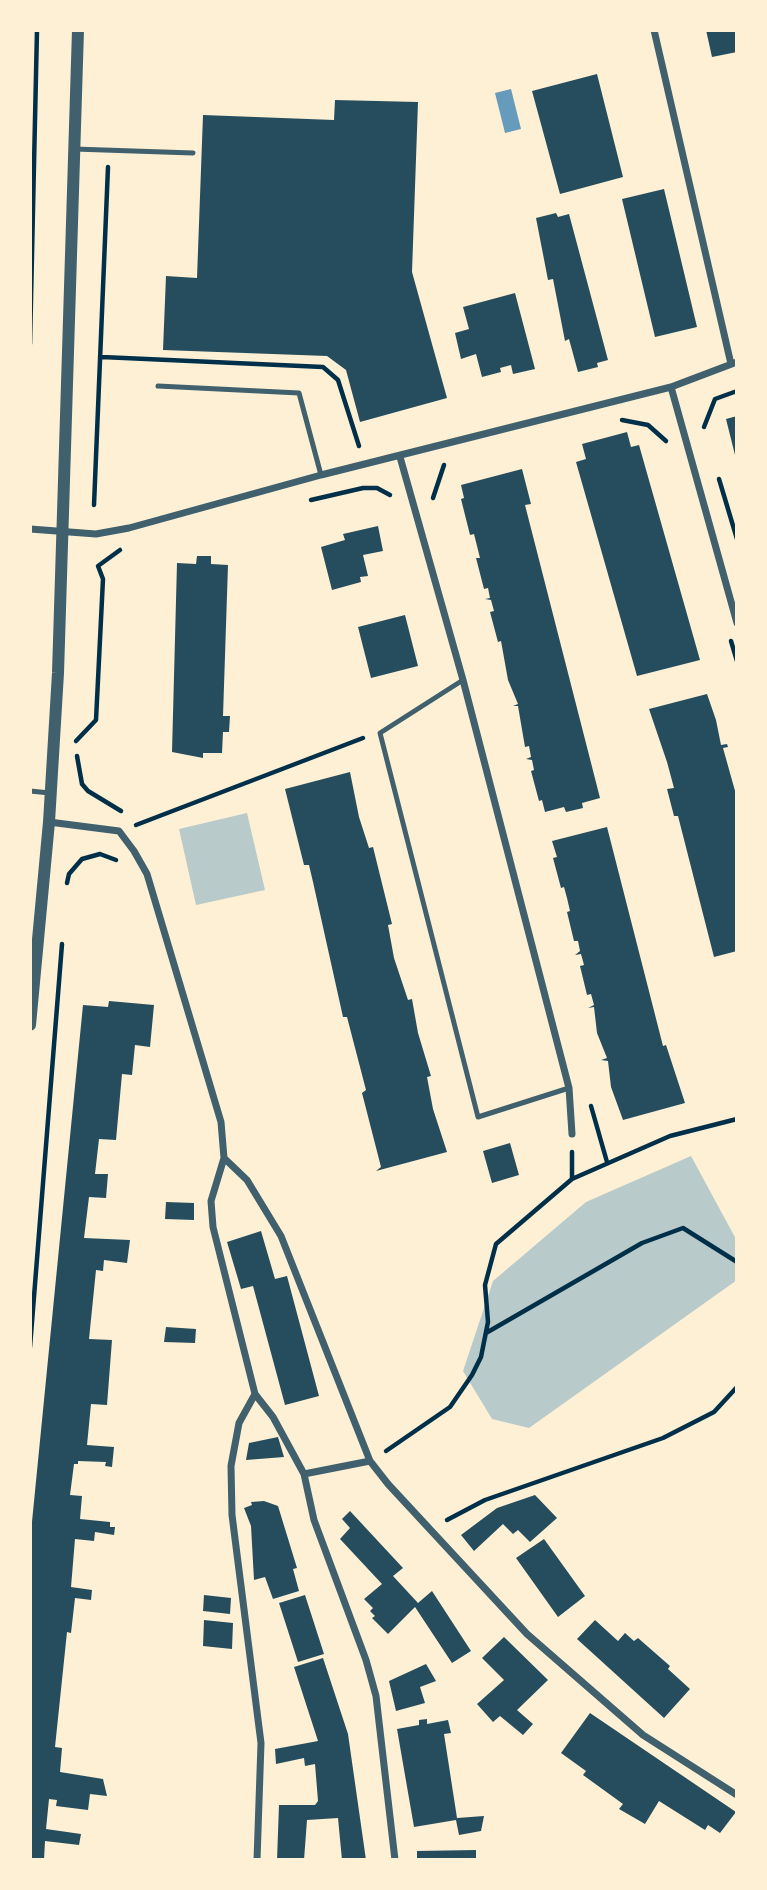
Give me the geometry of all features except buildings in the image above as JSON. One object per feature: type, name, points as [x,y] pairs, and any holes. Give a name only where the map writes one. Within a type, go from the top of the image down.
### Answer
[{"type":"street","points":[[30,1025],[50,821],[63,533],[78,30]]},
{"type":"street","points":[[30,529],[96,534],[129,528],[321,475],[671,387],[734,363],[654,30]]},
{"type":"street","points":[[671,387],[737,623]]},
{"type":"street","points":[[400,457],[464,680],[569,1088],[572,1134]]},
{"type":"street","points":[[50,821],[118,831],[134,850],[147,874],[221,1122],[224,1158],[211,1200],[213,1227],[255,1394],[273,1417],[304,1474],[314,1520],[366,1660],[376,1696],[395,1860]]},
{"type":"street","points":[[224,1158],[247,1180],[281,1236],[370,1461],[527,1634],[632,1726],[737,1795]]},
{"type":"street","points":[[255,1394],[239,1423],[231,1466],[232,1515],[261,1743],[257,1860]]},
{"type":"street","points":[[304,1474],[370,1461]]},
{"type":"lane","points":[[74,149],[193,153]]},
{"type":"lane","points":[[158,386],[299,393],[321,475]]},
{"type":"lane","points":[[464,680],[380,733],[478,1117],[569,1088]]},
{"type":"lane","points":[[30,791],[50,793]]},
{"type":"path","points":[[30,344],[37,30]]},
{"type":"path","points":[[94,505],[108,149]]},
{"type":"path","points":[[707,437],[703,424],[715,399],[737,390]]},
{"type":"path","points":[[617,418],[648,425],[672,446]]},
{"type":"path","points":[[436,510],[432,496],[442,466],[455,462]]},
{"type":"path","points":[[718,475],[737,539]]},
{"type":"path","points":[[309,501],[363,488],[377,488],[392,498]]},
{"type":"path","points":[[122,550],[98,566],[103,579],[96,720],[75,741],[82,784],[88,791],[138,824]]},
{"type":"path","points":[[728,629],[737,661]]},
{"type":"path","points":[[106,856],[118,831],[380,733]]},
{"type":"path","points":[[67,885],[69,874],[82,859],[100,854],[122,863]]},
{"type":"path","points":[[30,1348],[62,940]]},
{"type":"path","points":[[589,1099],[607,1163]]},
{"type":"path","points":[[370,1461],[450,1407],[481,1357],[485,1334],[485,1285],[496,1244],[572,1179],[670,1136],[737,1119]]},
{"type":"path","points":[[572,1134],[572,1179]]},
{"type":"path","points":[[485,1334],[642,1243],[683,1228],[737,1262]]},
{"type":"path","points":[[430,1529],[485,1500],[663,1438],[714,1412],[737,1387]]},
{"type":"shaded area","points":[[247,813],[265,890],[196,905],[179,829]]},
{"type":"shaded area","points":[[691,1156],[737,1241],[737,1280],[529,1428],[492,1419],[463,1371],[493,1281],[586,1202]]},
{"type":"water","points":[[511,89],[521,129],[505,133],[495,93]]}]
